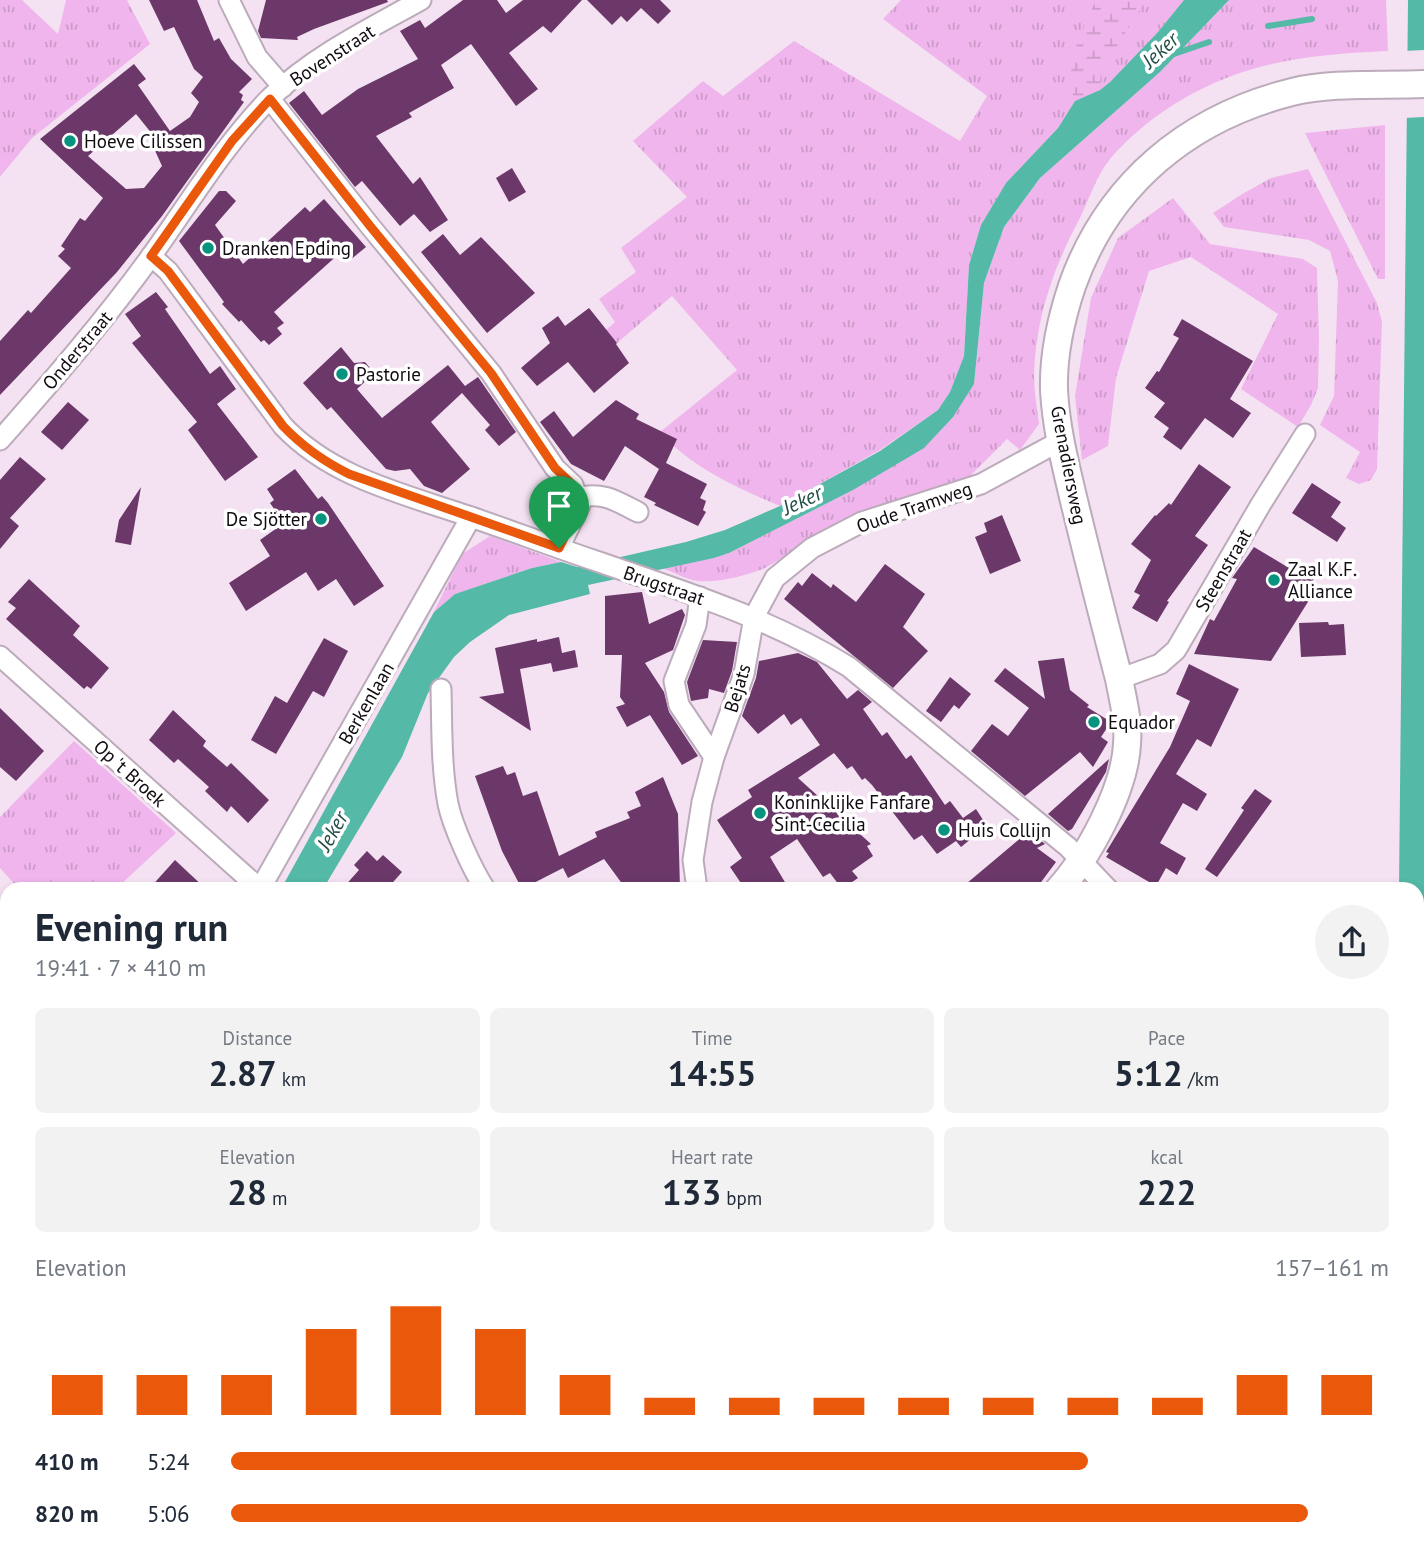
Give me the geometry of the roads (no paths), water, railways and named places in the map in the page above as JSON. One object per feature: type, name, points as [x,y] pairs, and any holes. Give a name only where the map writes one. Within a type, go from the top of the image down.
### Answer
[{"type":"main road","name":"Grenadiersweg","points":[[1065,882],[1096,837],[1125,766],[1128,743],[1127,716],[1119,679],[1060,441],[1055,390],[1056,355],[1063,311],[1080,264],[1102,222],[1134,181],[1172,148],[1202,128],[1259,101],[1296,91],[1424,84]]},
{"type":"street","points":[[229,0],[276,93],[370,226],[491,373],[555,468],[573,485],[580,505],[559,548]]},
{"type":"street","name":"Bovenstraat","points":[[151,256],[232,141],[276,93],[346,42],[422,0]]},
{"type":"street","name":"Onderstraat","points":[[0,440],[84,344],[151,256]]},
{"type":"street","name":"Brugstraat","points":[[151,256],[168,271],[275,416],[300,444],[325,462],[349,474],[754,617],[821,649],[849,667],[1082,860],[1102,882]]},
{"type":"street","name":"Oude Tramweg","points":[[754,617],[775,578],[812,548],[862,522],[981,484],[1060,441]]},
{"type":"street","name":"Steenstraat","points":[[1119,679],[1160,664],[1176,650],[1300,442]]},
{"type":"street","points":[[579,496],[595,494],[611,498],[638,512]]},
{"type":"street","name":"Berkenlaan","points":[[264,882],[471,517]]},
{"type":"street","points":[[700,597],[696,625],[674,681],[679,705],[714,757]]},
{"type":"street","name":"Bejats","points":[[696,882],[693,860],[702,802],[714,757],[744,674],[754,617]]},
{"type":"street","name":"Op 't Broek","points":[[0,656],[252,882]]},
{"type":"street","points":[[441,689],[443,758],[449,806],[480,882]]},
{"type":"water","name":"Jeker","points":[[1184,0],[1229,0],[1160,72],[1040,178],[1004,227],[984,283],[974,384],[953,417],[924,448],[853,490],[729,553],[588,585],[590,594],[509,615],[470,642],[454,657],[428,693],[402,757],[327,882],[285,882],[434,612],[455,594],[532,568],[561,562],[577,567],[686,542],[725,530],[780,506],[880,451],[938,410],[950,392],[964,356],[969,265],[981,225],[1006,183],[1058,128],[1075,101],[1100,90],[1110,82],[1158,32]]},
{"type":"water","points":[[1408,0],[1424,0],[1424,882],[1399,882]]},
{"type":"waterway","points":[[1268,26],[1312,19]]},
{"type":"waterway","name":"Jeker","points":[[1171,55],[1209,42]]},
{"type":"place","name":"Hoeve Cilissen","points":[[70,141]]},
{"type":"place","name":"Dranken Epding","points":[[208,248]]},
{"type":"place","name":"Pastorie","points":[[342,374]]},
{"type":"place","name":"De Sjötter","points":[[321,519]]},
{"type":"place","name":"Zaal K.F. Alliance","points":[[1274,580]]},
{"type":"place","name":"Equador","points":[[1094,722]]},
{"type":"place","name":"Koninklijke Fanfare Sint-Cecilia","points":[[760,813]]},
{"type":"place","name":"Huis Collijn","points":[[944,830]]}]
